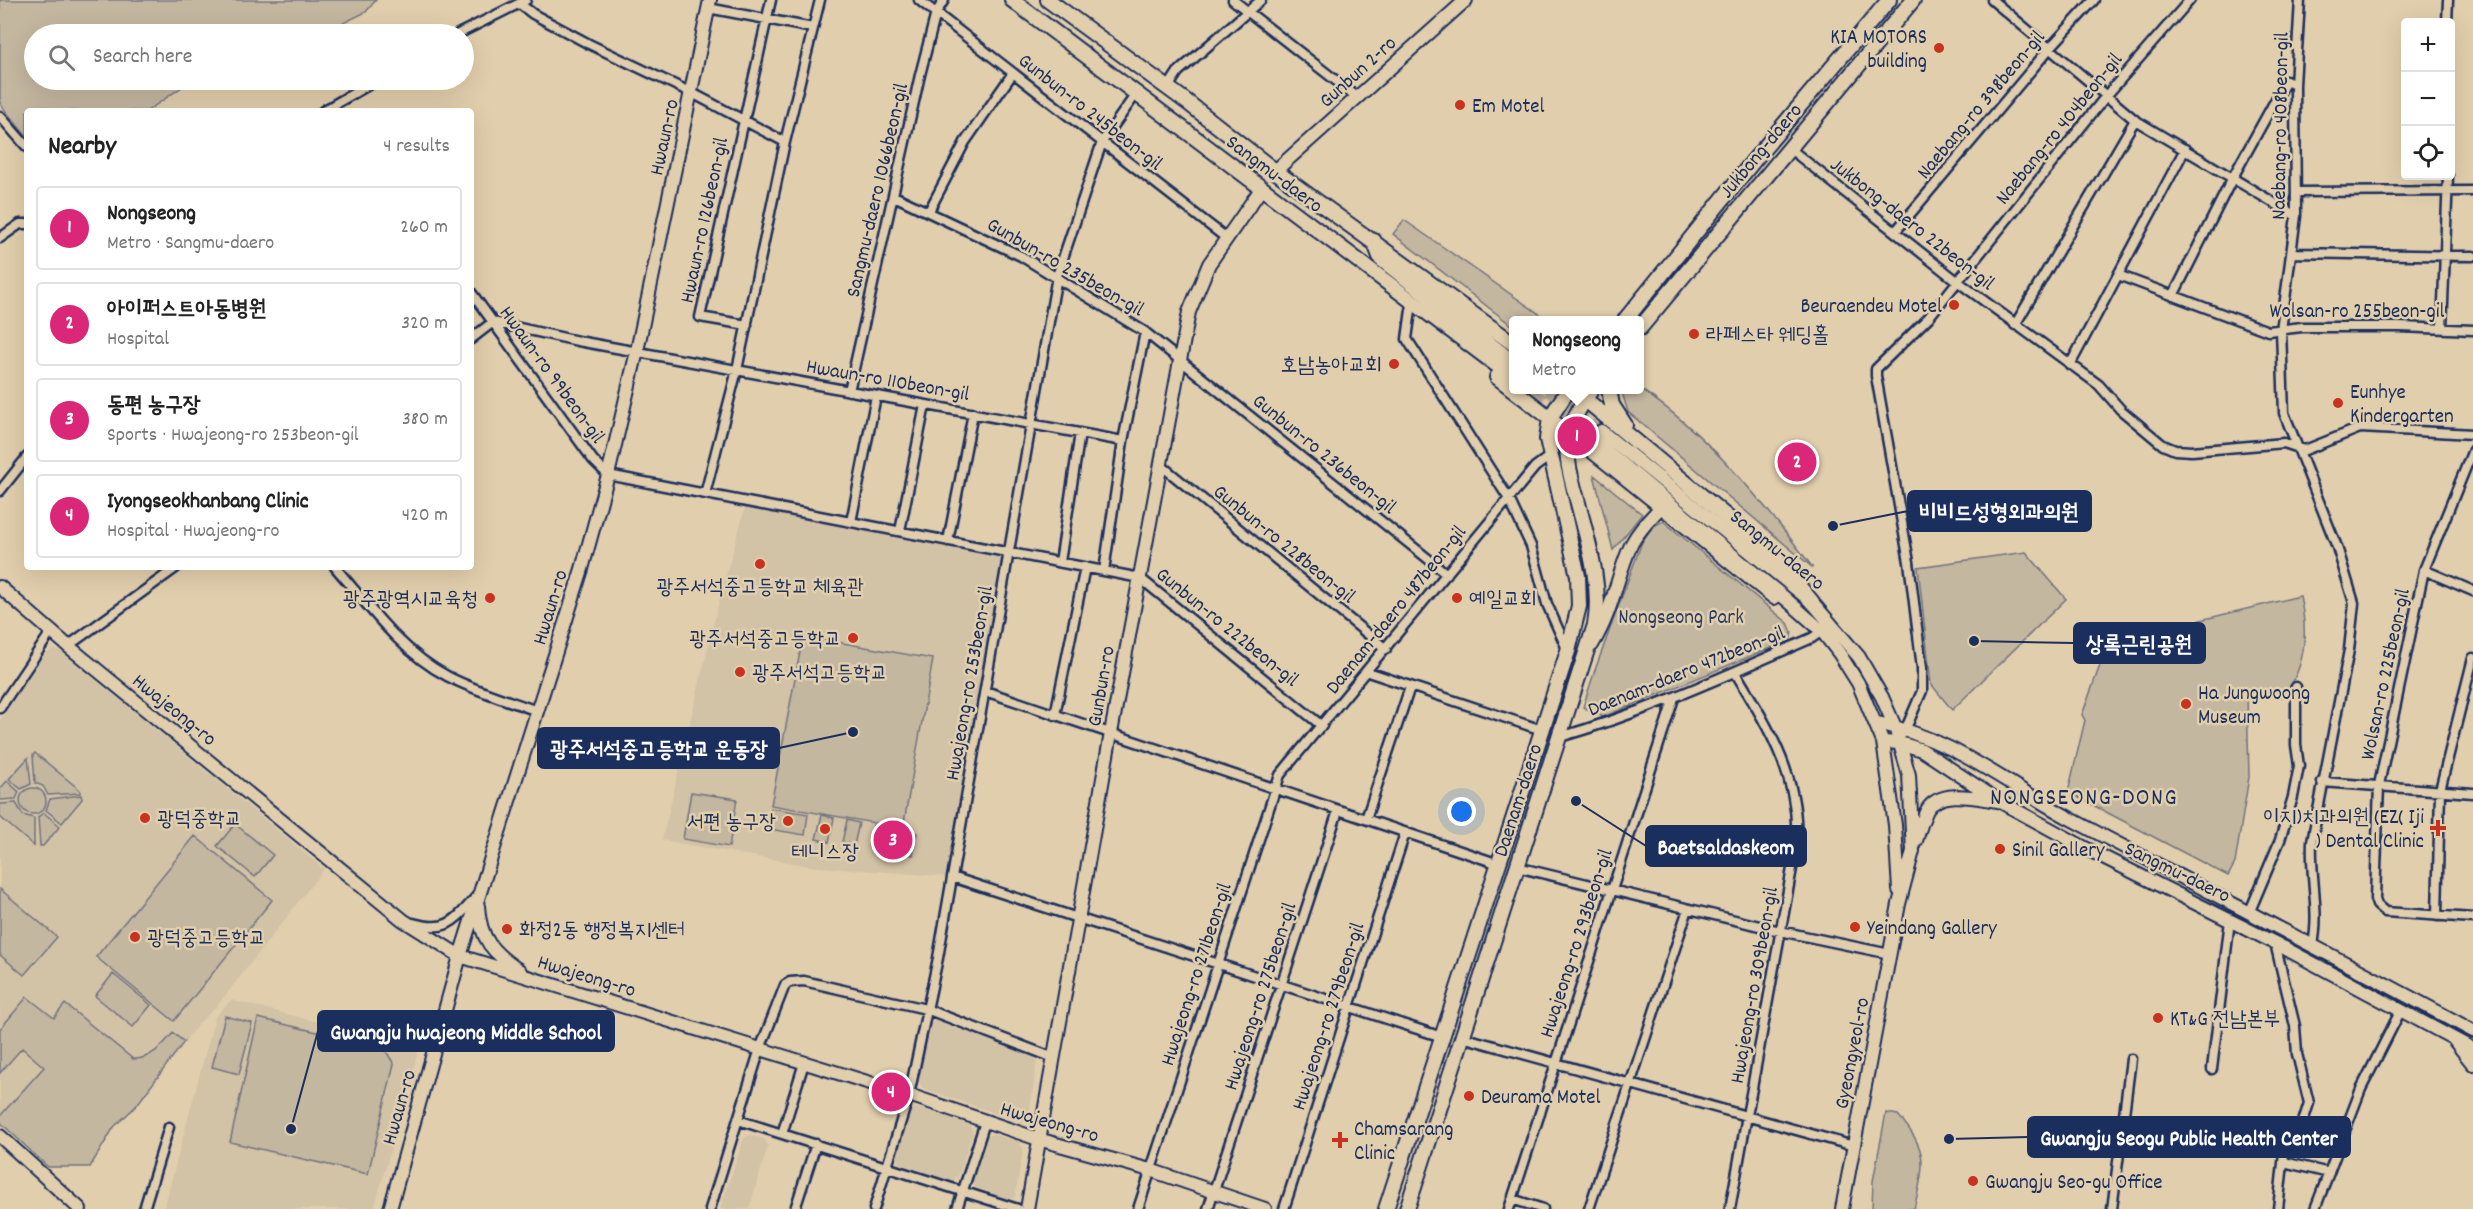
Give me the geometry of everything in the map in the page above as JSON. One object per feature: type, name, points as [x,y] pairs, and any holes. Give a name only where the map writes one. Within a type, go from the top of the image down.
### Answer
[{"type":"main road","name":"Sangmu-daero","points":[[1012,0],[1509,374]]},
{"type":"main road","name":"Sangmu-daero","points":[[1048,0],[1275,171],[1374,241],[1381,259],[1509,359]]},
{"type":"main road","name":"Jukbong-daero","points":[[1628,316],[1888,0]]},
{"type":"main road","name":"Jukbong-daero","points":[[1644,323],[1913,0]]},
{"type":"main road","points":[[1374,241],[1509,340]]},
{"type":"main road","points":[[1370,268],[1376,281],[1509,386]]},
{"type":"main road","points":[[1519,394],[1550,418],[1565,394]]},
{"type":"main road","name":"Daenam-daero","points":[[1407,1209],[1560,737],[1598,608],[1594,571],[1569,470],[1569,435],[1583,394]]},
{"type":"main road","points":[[1584,394],[1637,442],[1774,556],[1812,602]]},
{"type":"main road","points":[[1611,394],[1612,405],[1637,442]]},
{"type":"main road","name":"Daenam-daero","points":[[1386,1209],[1568,651],[1579,606],[1578,576],[1547,439],[1550,418]]},
{"type":"street","name":"Hwaun-ro 126beon-gil","points":[[747,325],[700,317],[771,0]]},
{"type":"street","points":[[705,494],[737,370],[785,142],[820,0]]},
{"type":"street","name":"Gunbun-ro 245beon-gil","points":[[919,0],[1226,237]]},
{"type":"street","name":"Sangmu-daero 1066beon-gil","points":[[849,391],[936,13],[944,0]]},
{"type":"street","points":[[1233,0],[1357,97]]},
{"type":"street","points":[[1167,89],[1178,72],[1261,0]]},
{"type":"street","name":"Gunbun 2-ro","points":[[1275,171],[1466,0]]},
{"type":"street","points":[[1992,0],[2135,120],[2296,216]]},
{"type":"street","name":"Naebang-ro 398beon-gil","points":[[1895,232],[2049,49],[2094,0]]},
{"type":"street","name":"Naebang-ro 404beon-gil","points":[[1901,728],[1920,700],[1923,682],[1909,562],[1876,369],[1915,333],[2106,96],[2190,0]]},
{"type":"street","name":"Naebang-ro 408beon-gil","points":[[2300,0],[2295,85],[2296,216],[2293,253],[2281,330],[2284,413],[2337,547],[2354,603],[2349,650],[2315,820],[2311,857],[2317,926],[2313,945]]},
{"type":"street","points":[[2447,18],[2448,0]]},
{"type":"street","name":"Hwaun-ro 126beon-gil","points":[[523,2],[533,14],[589,44],[692,93],[785,142]]},
{"type":"street","points":[[474,26],[523,2]]},
{"type":"street","name":"Hwaun-ro","points":[[390,1209],[460,956],[582,569],[608,475],[637,351],[709,4],[813,28]]},
{"type":"street","points":[[929,211],[965,142],[1013,73]]},
{"type":"street","points":[[2173,296],[2233,177],[2286,81],[2295,85]]},
{"type":"street","points":[[339,107],[363,90]]},
{"type":"street","name":"Hwajeong-ro 253beon-gil","points":[[874,1209],[909,1095],[926,1010],[1010,553],[1057,276],[1102,142],[1136,94]]},
{"type":"street","points":[[0,117],[24,144]]},
{"type":"street","points":[[2015,325],[2135,120]]},
{"type":"street","name":"Jukbong-daero 22beon-gil","points":[[1789,148],[1957,281],[2099,385],[2142,429],[2163,445],[2175,450],[2227,449],[2284,443],[2296,445],[2305,450],[2360,428],[2473,434]]},
{"type":"street","points":[[2070,364],[2185,149]]},
{"type":"street","points":[[2442,328],[2448,180]]},
{"type":"street","name":"Gunbun-ro","points":[[1027,1209],[1111,733],[1189,312],[1200,282],[1226,237],[1261,189]]},
{"type":"street","points":[[2297,192],[2473,192]]},
{"type":"street","name":"Gunbun-ro 235beon-gil","points":[[894,196],[929,211],[1057,276],[1145,332],[1180,359]]},
{"type":"street","points":[[0,238],[24,224]]},
{"type":"street","points":[[2293,253],[2473,256]]},
{"type":"street","name":"Wolsan-ro 255beon-gil","points":[[2118,275],[2268,330],[2302,327],[2473,330]]},
{"type":"street","name":"Hwaun-ro 99beon-gil","points":[[474,296],[592,460],[608,475]]},
{"type":"street","points":[[1411,310],[1407,339],[1509,499],[1531,546],[1547,604],[1568,651]]},
{"type":"street","points":[[474,337],[493,322]]},
{"type":"street","name":"Hwaun-ro 110beon-gil","points":[[493,322],[578,341],[1123,441]]},
{"type":"street","points":[[1104,571],[1123,441],[1145,332]]},
{"type":"street","name":"Gunbun-ro 236beon-gil","points":[[1180,359],[1447,574]]},
{"type":"street","points":[[851,522],[876,396]]},
{"type":"street","points":[[900,531],[925,405]]},
{"type":"street","points":[[948,541],[973,413]]},
{"type":"street","name":"Sangmu-daero","points":[[1550,418],[1757,586],[1822,631]]},
{"type":"street","points":[[1060,562],[1080,434]]},
{"type":"street","name":"Sangmu-daero","points":[[1901,728],[1859,657],[1812,602],[1597,436],[1822,631],[1858,683],[1877,723],[1883,742],[1900,743],[1922,750],[2000,801],[2087,849],[2275,943],[2473,1049]]},
{"type":"street","name":"Wolsan-ro 225beon-gil","points":[[2437,916],[2385,912],[2377,905],[2375,898],[2379,785],[2424,570],[2473,450]]},
{"type":"street","name":"Daenam-daero 487beon-gil","points":[[1274,789],[1280,775],[1368,672],[1535,467],[1550,456]]},
{"type":"street","points":[[0,491],[24,461]]},
{"type":"street","name":"Gunbun-ro 228beon-gil","points":[[1162,466],[1386,649]]},
{"type":"street","points":[[608,475],[1140,578]]},
{"type":"street","points":[[1585,656],[1612,605],[1639,531],[1660,508]]},
{"type":"street","points":[[1055,715],[1085,567]]},
{"type":"street","points":[[68,646],[173,570]]},
{"type":"street","points":[[338,570],[395,635],[429,664],[447,676],[537,711]]},
{"type":"street","points":[[2424,570],[2473,591]]},
{"type":"street","name":"Gunbun-ro 222beon-gil","points":[[1140,578],[1322,726]]},
{"type":"street","name":"Hwajeong-ro","points":[[0,587],[51,632],[403,920],[460,956],[909,1095],[1038,1139],[1150,1170],[1265,1209]]},
{"type":"street","name":"Daenam-daero 472beon-gil","points":[[1560,737],[1601,725],[1674,698],[1812,638],[1822,631]]},
{"type":"street","points":[[0,708],[51,632]]},
{"type":"street","points":[[2473,658],[2440,790],[2437,916],[2473,918]]},
{"type":"street","points":[[1368,672],[1542,730]]},
{"type":"street","name":"Hwajeong-ro 309beon-gil","points":[[1730,1209],[1795,852],[1797,819],[1790,782],[1778,748],[1735,672]]},
{"type":"street","points":[[1366,819],[1410,687]]},
{"type":"street","points":[[2250,911],[2272,861],[2293,797],[2298,766],[2296,687]]},
{"type":"street","points":[[985,691],[1499,864]]},
{"type":"street","name":"Hwajeong-ro 293beon-gil","points":[[1509,1209],[1674,698]]},
{"type":"street","name":"Sangmu-daero","points":[[1877,723],[1901,728],[1946,745],[2041,803],[2250,911],[2473,1031]]},
{"type":"street","name":"Gyeongyeol-ro","points":[[1842,1209],[1899,904],[1913,851],[1909,775],[1900,743],[1901,728]]},
{"type":"street","name":"Gyeongyeol-ro","points":[[1883,742],[1895,825],[1899,904]]},
{"type":"street","name":"Wolsan-ro 225beon-gil","points":[[2322,782],[2473,793]]},
{"type":"street","name":"Hwajeong-ro 271beon-gil","points":[[1138,1209],[1219,965],[1274,789]]},
{"type":"street","points":[[1913,851],[1928,808],[1944,798],[1963,796],[2000,801]]},
{"type":"street","name":"Hwajeong-ro 275beon-gil","points":[[1208,1209],[1338,810]]},
{"type":"street","name":"Hwajeong-ro 279beon-gil","points":[[1284,1209],[1405,833]]},
{"type":"street","points":[[1517,867],[1780,931],[1890,954]]},
{"type":"street","points":[[952,877],[1442,1037]]},
{"type":"street","points":[[403,920],[430,927],[449,925],[478,896]]},
{"type":"street","points":[[478,896],[479,922],[488,944],[501,958],[531,978]]},
{"type":"street","points":[[1589,1209],[1688,909]]},
{"type":"street","points":[[2212,1069],[2230,920]]},
{"type":"street","points":[[2275,943],[2295,1026],[2297,1054],[2309,1103],[2302,1125],[2284,1154],[2278,1209]]},
{"type":"street","points":[[710,1209],[760,1049],[785,985],[790,982],[804,981],[926,1010],[1054,1058]]},
{"type":"street","points":[[2315,1209],[2361,1089],[2402,1011]]},
{"type":"street","points":[[2450,1036],[2473,1064]]},
{"type":"street","points":[[1462,1037],[1854,1146]]},
{"type":"street","points":[[2112,1209],[2131,1059]]},
{"type":"street","points":[[782,1134],[804,1063]]},
{"type":"street","points":[[738,1120],[1018,1209]]},
{"type":"street","points":[[957,1209],[985,1122]]},
{"type":"street","points":[[144,1209],[169,1127]]},
{"type":"street","points":[[0,1136],[80,1209]]},
{"type":"street","points":[[795,1209],[816,1144]]},
{"type":"street","points":[[2283,1162],[2329,1173]]},
{"type":"street","points":[[1512,1199],[1543,1209]]},
{"type":"shaded area","name":"광주서석중고등학교","points":[[747,502],[1010,553],[952,877],[810,866],[662,840],[723,585]]},
{"type":"shaded area","name":"광덕중고등학교","points":[[53,649],[61,651],[324,869],[218,1005],[198,1024],[136,1106],[114,1127],[90,1167],[48,1167],[0,1122],[0,720],[44,655]]},
{"type":"shaded area","points":[[231,1000],[419,1048],[374,1209],[164,1209],[215,1017]]},
{"type":"shaded area","points":[[935,1021],[1033,1055],[1037,1061],[1028,1121],[1023,1123],[923,1088],[919,1082],[928,1025]]},
{"type":"shaded area","points":[[918,1108],[968,1123],[973,1132],[958,1177],[951,1181],[900,1164],[896,1155],[910,1112]]},
{"type":"shaded area","points":[[993,1134],[1019,1142],[1023,1149],[1015,1197],[1008,1199],[975,1187],[971,1180],[986,1137]]},
{"type":"shaded area","points":[[750,1135],[764,1139],[768,1146],[749,1209],[720,1209],[744,1138]]},
{"type":"green space","points":[[0,0],[376,0],[366,12],[341,24],[24,24],[24,90],[177,90],[151,108],[24,108],[24,133],[0,104]]},
{"type":"green space","points":[[1404,220],[1542,316],[1509,316],[1509,323],[1393,234]]},
{"type":"green space","points":[[1644,392],[1688,426],[1755,495],[1813,568],[1628,412],[1623,394],[1644,394]]},
{"type":"green space","name":"Nongseong Park","points":[[1594,475],[1642,514],[1613,550]]},
{"type":"green space","name":"Nongseong Park","points":[[1663,521],[1788,623],[1792,632],[1790,640],[1603,717],[1583,707],[1642,542],[1652,527]]},
{"type":"green space","points":[[2026,552],[2066,599],[1952,710],[1931,684],[1918,567]]},
{"type":"green space","points":[[2300,596],[2304,623],[2303,649],[2301,662],[2290,686],[2282,697],[2247,693],[2249,777],[2235,863],[2228,876],[2068,792],[2085,720],[2082,715],[2102,660],[2126,638]]},
{"type":"green space","points":[[803,636],[933,659],[903,828],[771,805]]},
{"type":"green space","points":[[35,753],[80,790],[80,793],[48,795],[43,786],[35,783],[33,755]]},
{"type":"green space","points":[[28,758],[31,784],[21,789],[9,779]]},
{"type":"green space","points":[[7,781],[19,792],[16,799],[0,800],[0,789]]},
{"type":"green space","points":[[33,788],[42,792],[46,801],[42,810],[33,814],[24,810],[20,801],[24,792]]},
{"type":"green space","points":[[691,792],[737,799],[729,847],[683,839]]},
{"type":"green space","points":[[81,795],[82,799],[62,823],[46,810],[50,799]]},
{"type":"green space","points":[[16,803],[23,815],[34,818],[34,846],[0,817],[0,804]]},
{"type":"green space","name":"서편 농구장","points":[[771,808],[808,814],[805,835],[768,829]]},
{"type":"green space","points":[[44,813],[60,826],[43,846],[40,846],[38,817]]},
{"type":"green space","name":"테니스장","points":[[822,815],[834,818],[829,842],[816,839]]},
{"type":"green space","name":"테니스장","points":[[847,820],[859,823],[854,845],[842,842]]},
{"type":"green space","points":[[235,824],[273,855],[255,877],[217,846]]},
{"type":"green space","points":[[873,825],[917,833],[913,855],[869,846]]},
{"type":"green space","points":[[195,836],[272,900],[174,1021],[96,957]]},
{"type":"green space","points":[[0,889],[57,937],[24,975],[0,955]]},
{"type":"green space","points":[[113,974],[151,1005],[133,1027],[95,996]]},
{"type":"green space","points":[[27,997],[54,1018],[65,1004],[133,1059],[150,1054],[173,1033],[184,1042],[136,1106],[114,1127],[90,1167],[48,1167],[0,1122],[0,1116],[44,1067],[22,1048],[0,1073],[0,1029]]},
{"type":"green space","points":[[225,1016],[252,1023],[239,1074],[212,1067]]},
{"type":"green space","points":[[258,1018],[384,1048],[394,1064],[368,1174],[230,1142]]},
{"type":"green space","points":[[1886,1113],[1898,1115],[1920,1149],[1922,1169],[1914,1209],[1872,1209],[1873,1181]]},
{"type":"tunnel","points":[[1534,394],[1593,440]]},
{"type":"tunnel","points":[[1553,394],[1601,431]]},
{"type":"place","name":"KIA MOTORS building","points":[[1939,48]]},
{"type":"place","name":"Em Motel","points":[[1460,105]]},
{"type":"place","name":"Beuraendeu Motel","points":[[1954,305]]},
{"type":"place","name":"라페스타 웨딩홀","points":[[1694,334]]},
{"type":"place","name":"호남농아교회","points":[[1394,364]]},
{"type":"place","name":"Eunhye Kindergarten","points":[[2338,403]]},
{"type":"place","name":"Nongseong","points":[[1577,436]]},
{"type":"place","name":"아이퍼스트아동병원","points":[[1797,462]]},
{"type":"place","name":"비비드성형외과의원","points":[[1833,526]]},
{"type":"place","name":"광주서석중고등학교 체육관","points":[[760,564]]},
{"type":"place","name":"광주광역시교육청","points":[[490,598]]},
{"type":"place","name":"예일교회","points":[[1457,598]]},
{"type":"place","name":"광주서석중고등학교","points":[[853,638]]},
{"type":"place","name":"상록근린공원","points":[[1974,641]]},
{"type":"place","name":"광주서석고등학교","points":[[740,672]]},
{"type":"place","name":"Ha Jungwoong Museum","points":[[2186,704]]},
{"type":"place","name":"광주서석중고등학교 운동장","points":[[853,732]]},
{"type":"place","name":"Baetsaldaskeom","points":[[1576,801]]},
{"type":"place","name":"광덕중학교","points":[[145,818]]},
{"type":"place","name":"서편 농구장","points":[[788,821]]},
{"type":"place","name":"이지)치과의원 (EZ( Iji ) Dental Clinic","points":[[2438,828]]},
{"type":"place","name":"테니스장","points":[[825,829]]},
{"type":"place","name":"동편 농구장","points":[[893,840]]},
{"type":"place","name":"Sinil Gallery","points":[[2000,849]]},
{"type":"place","name":"Yeindang Gallery","points":[[1855,927]]},
{"type":"place","name":"화정2동 행정복지센터","points":[[507,929]]},
{"type":"place","name":"광덕중고등학교","points":[[135,937]]},
{"type":"place","name":"KT&G 전남본부","points":[[2158,1018]]},
{"type":"place","name":"Iyongseokhanbang Clinic","points":[[891,1092]]},
{"type":"place","name":"Deurama Motel","points":[[1469,1096]]},
{"type":"place","name":"Gwangju hwajeong Middle School","points":[[291,1129]]},
{"type":"place","name":"Gwangju Seogu Public Health Center","points":[[1949,1139]]},
{"type":"place","name":"Chamsarang Clinic","points":[[1340,1140]]},
{"type":"place","name":"Gwangju Seo-gu Office","points":[[1973,1181]]},
{"type":"district","name":"NONGSEONG-DONG","points":[[2084,796]]}]
